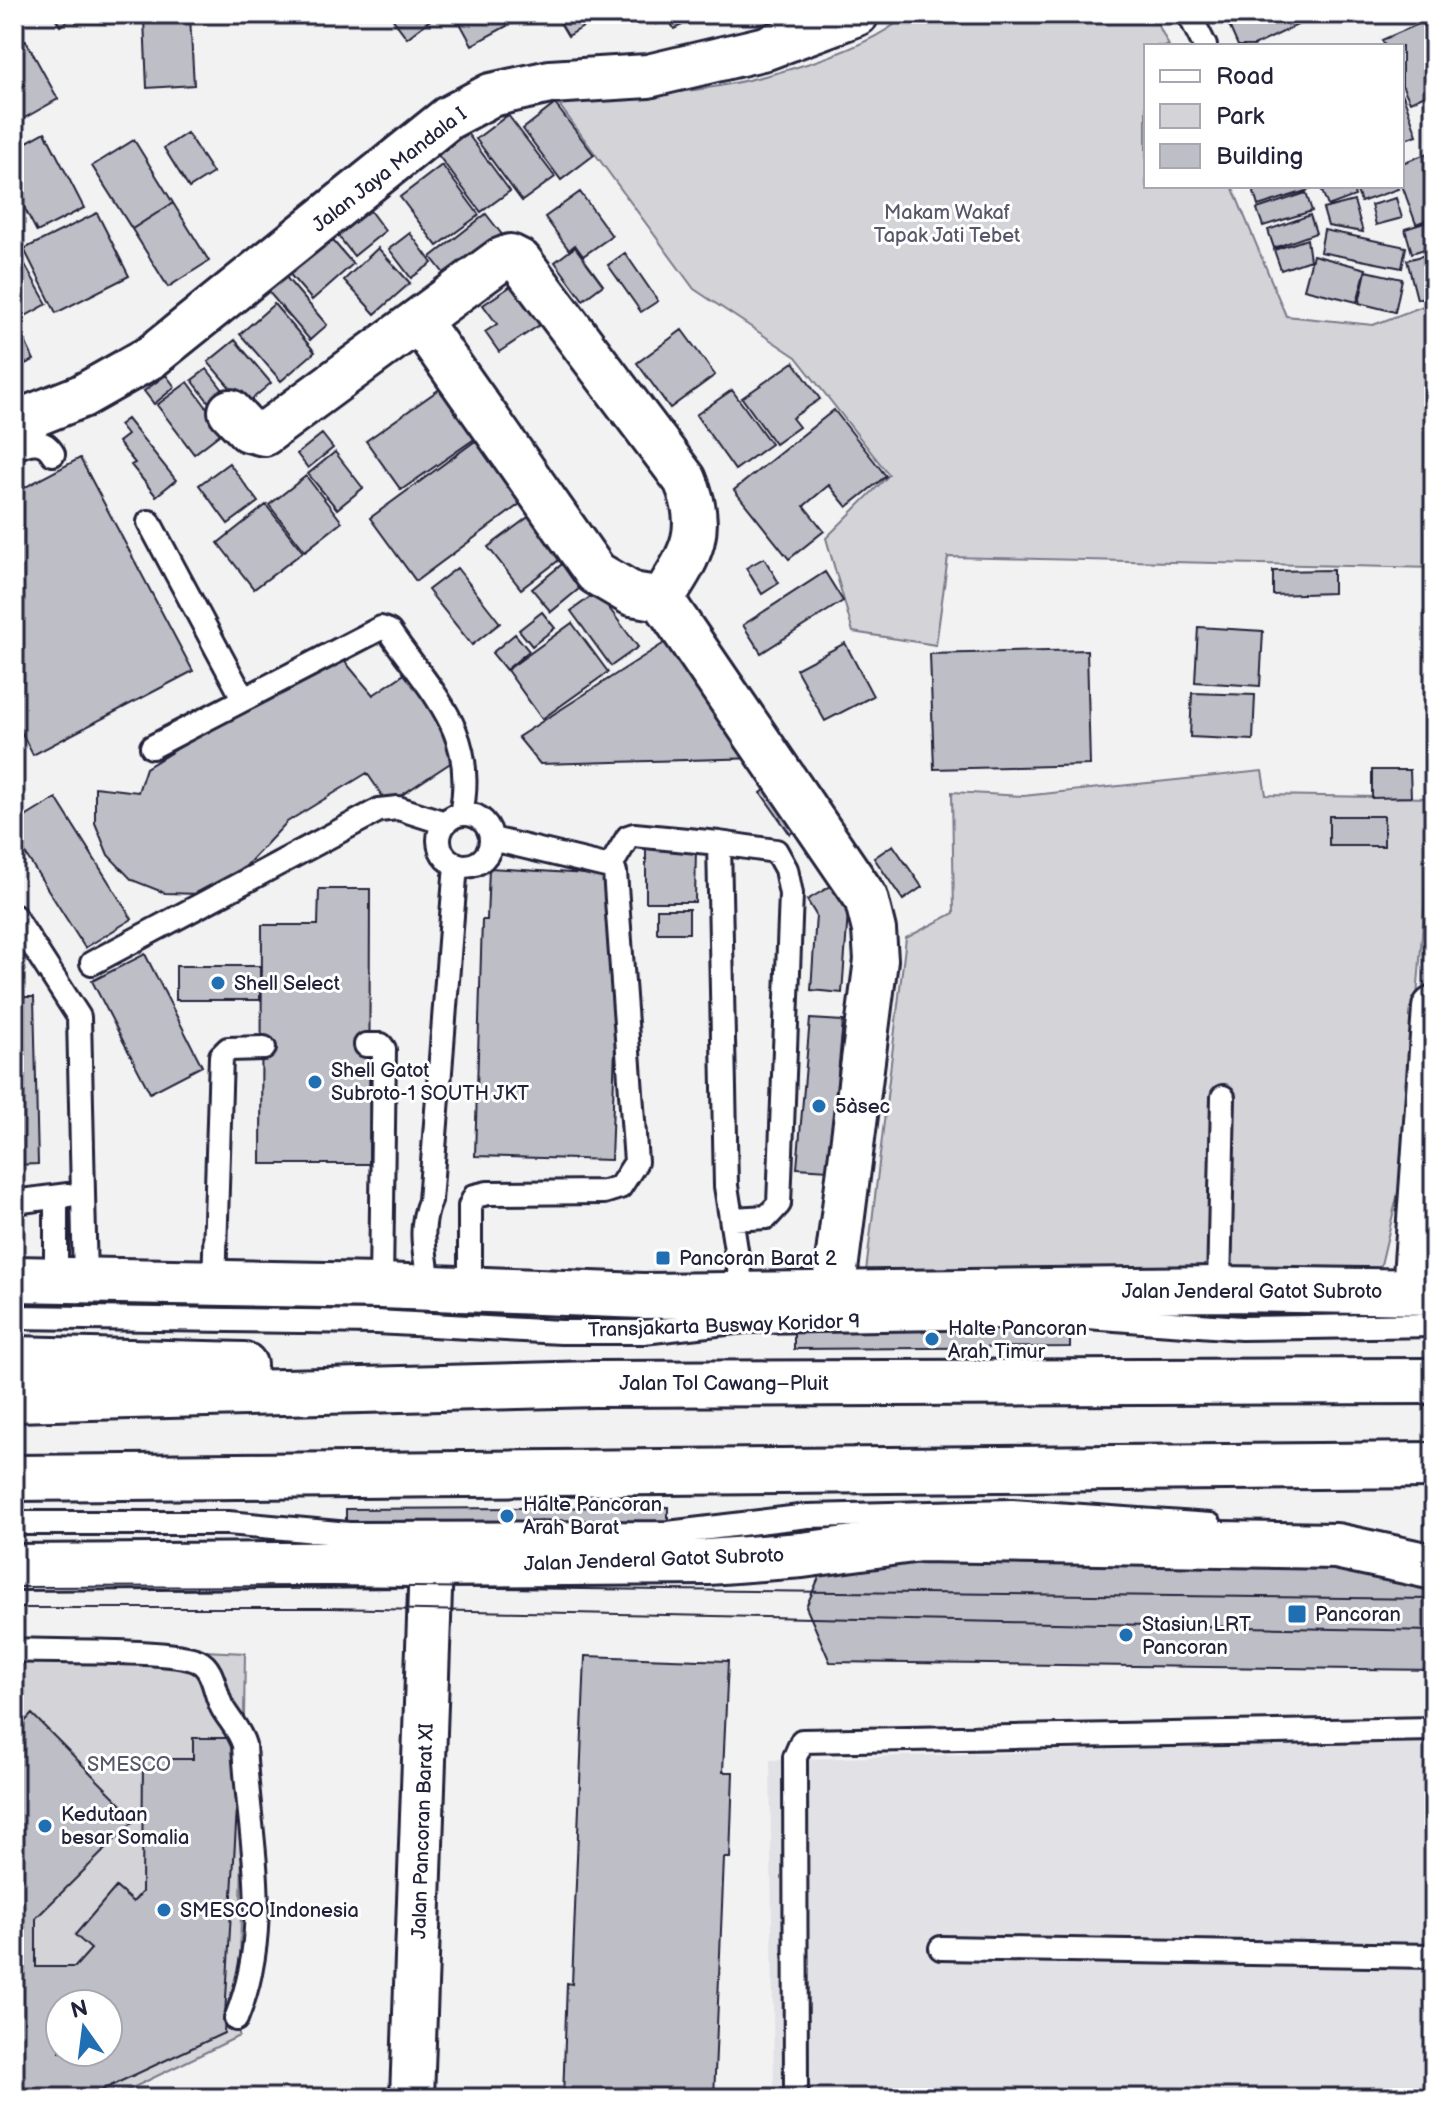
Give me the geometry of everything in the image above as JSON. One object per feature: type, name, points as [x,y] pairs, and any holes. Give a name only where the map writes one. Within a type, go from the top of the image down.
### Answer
[{"type":"highway","name":"Jalan Jenderal Gatot Subroto","points":[[52,1280],[381,1286],[442,1281],[643,1296],[1219,1289],[1427,1302]]},
{"type":"highway","points":[[14,1359],[249,1365],[594,1384]]},
{"type":"highway","name":"Jalan Tol Cawang–Pluit","points":[[14,1399],[594,1384],[1434,1381]]},
{"type":"highway","points":[[14,1478],[1434,1465]]},
{"type":"highway","points":[[1336,1546],[1402,1538],[1434,1538]]},
{"type":"highway","name":"Jalan Jenderal Gatot Subroto","points":[[16,1571],[163,1566],[708,1562],[802,1555],[920,1539],[1336,1546],[1434,1567]]},
{"type":"street","name":"Jalan Jaya Mandala I","points":[[14,423],[82,396],[151,357],[448,118],[491,95],[550,82],[648,76],[766,48],[857,14]]},
{"type":"street","points":[[230,411],[248,430],[264,434],[500,260],[510,256],[520,261],[685,480],[694,500],[697,525],[691,552],[662,599]]},
{"type":"street","points":[[419,321],[596,573],[632,594],[662,599],[866,898],[876,960],[833,1293]]},
{"type":"street","points":[[1427,1302],[1434,1008]]},
{"type":"street","name":"Jalan Pancoran Barat XI","points":[[412,2098],[431,1563]]},
{"type":"lane","points":[[1189,14],[1204,44]]},
{"type":"lane","points":[[14,449],[38,442],[48,446],[53,454]]},
{"type":"lane","points":[[149,522],[243,698]]},
{"type":"lane","points":[[92,963],[379,810],[398,808],[453,818],[482,819],[492,839],[491,847],[481,861],[465,866],[456,864],[440,847],[453,818],[467,775],[459,735],[389,631],[373,629],[152,747]]},
{"type":"lane","points":[[610,867],[628,837],[634,835],[776,851],[786,869],[791,894],[779,1204],[767,1217],[733,1219]]},
{"type":"lane","points":[[442,1281],[475,1196],[604,1192],[620,1187],[636,1162],[615,872],[610,867],[492,839]]},
{"type":"lane","points":[[719,843],[726,1186],[743,1294]]},
{"type":"lane","points":[[442,1281],[435,1250],[436,1216],[430,1201],[456,864]]},
{"type":"lane","points":[[14,916],[79,1017],[82,1185],[52,1280]]},
{"type":"lane","points":[[366,1045],[381,1045],[384,1052],[381,1286]]},
{"type":"lane","points":[[214,1285],[221,1056],[228,1049],[264,1048]]},
{"type":"lane","points":[[1219,1289],[1223,1097]]},
{"type":"lane","points":[[14,1202],[56,1198],[71,1194],[82,1185]]},
{"type":"lane","points":[[52,1280],[56,1198]]},
{"type":"lane","name":"Transjakarta Busway Koridor 9","points":[[14,1317],[376,1322],[561,1332],[643,1332],[745,1321],[1073,1316],[1241,1328],[1427,1302]]},
{"type":"lane","points":[[14,1523],[228,1523],[349,1534],[668,1533],[808,1516],[1012,1511],[1173,1520],[1336,1546]]},
{"type":"lane","points":[[163,1566],[349,1534]]},
{"type":"lane","points":[[14,1650],[168,1656],[197,1661],[210,1674],[222,1707],[241,1734],[244,1745],[259,1916],[253,1969],[236,2019]]},
{"type":"lane","points":[[796,2098],[795,1757],[802,1741],[1434,1729]]},
{"type":"lane","points":[[941,1948],[1434,1956]]},
{"type":"shaded area","points":[[1434,1740],[1434,2098],[774,2098],[770,1760]]},
{"type":"green space","name":"Makam Wakaf Tapak Jati Tebet","points":[[908,14],[1153,14],[1168,44],[1144,44],[1144,188],[1233,188],[1286,316],[1373,325],[1434,302],[1434,568],[948,557],[936,645],[853,632],[826,538],[889,475],[796,357],[694,289],[552,95],[668,93],[727,84],[828,57],[886,30]]},
{"type":"green space","points":[[1262,771],[1266,795],[1433,798],[1403,1172],[1380,1269],[865,1280],[906,938],[954,913],[952,792],[1023,796]]},
{"type":"green space","name":"SMESCO","points":[[14,1642],[245,1653],[239,2036],[112,2098],[14,2098]]},
{"type":"building","points":[[53,14],[72,14],[74,17],[60,26]]},
{"type":"building","points":[[76,14],[112,14],[112,23],[76,22]]},
{"type":"building","points":[[122,14],[206,14],[122,17]]},
{"type":"building","points":[[389,14],[438,14],[407,38]]},
{"type":"building","points":[[455,14],[510,14],[514,22],[472,45]]},
{"type":"building","points":[[555,14],[582,14],[588,24],[568,36]]},
{"type":"building","points":[[652,14],[705,14],[674,29],[668,18],[656,24]]},
{"type":"building","points":[[1224,14],[1320,14],[1258,44],[1237,44]]},
{"type":"building","points":[[190,17],[194,85],[147,88],[144,19]]},
{"type":"building","points":[[1423,22],[1434,48],[1434,91],[1410,102],[1404,89],[1404,44],[1384,44],[1382,40]]},
{"type":"building","points":[[26,41],[58,99],[21,120],[14,107],[14,48]]},
{"type":"building","points":[[1404,98],[1417,135],[1404,139]]},
{"type":"building","points":[[555,104],[594,155],[561,180],[523,129]]},
{"type":"building","points":[[508,115],[555,177],[522,201],[476,139]]},
{"type":"building","points":[[45,132],[84,208],[37,232],[14,188],[14,149]]},
{"type":"building","points":[[187,133],[213,173],[189,188],[164,148]]},
{"type":"building","points":[[467,133],[510,191],[481,212],[438,155]]},
{"type":"building","points":[[134,140],[173,203],[132,229],[92,166]]},
{"type":"building","points":[[1434,151],[1434,217],[1416,224],[1403,188],[1404,162]]},
{"type":"building","points":[[442,165],[479,215],[437,246],[400,197]]},
{"type":"building","points":[[1253,188],[1312,189],[1258,206]]},
{"type":"building","points":[[1321,188],[1353,188],[1355,196],[1328,206]]},
{"type":"building","points":[[1356,188],[1398,188],[1398,189],[1361,202]]},
{"type":"building","points":[[580,192],[612,236],[583,256],[575,245],[569,250],[545,217]]},
{"type":"building","points":[[1306,193],[1312,211],[1263,226],[1257,209]]},
{"type":"building","points":[[1396,198],[1402,218],[1376,225],[1371,205]]},
{"type":"building","points":[[1354,201],[1363,232],[1328,226],[1323,209]]},
{"type":"building","points":[[173,203],[209,261],[168,287],[132,229]]},
{"type":"building","points":[[368,208],[385,231],[354,256],[336,233]]},
{"type":"building","points":[[97,213],[129,276],[56,313],[24,249]]},
{"type":"building","points":[[486,214],[507,241],[453,285],[431,257]]},
{"type":"building","points":[[1310,215],[1316,233],[1274,248],[1268,230]]},
{"type":"building","points":[[1434,220],[1434,246],[1412,253],[1405,229]]},
{"type":"building","points":[[1324,230],[1406,247],[1402,268],[1320,252]]},
{"type":"building","points":[[410,233],[432,263],[411,278],[389,249]]},
{"type":"building","points":[[328,235],[353,264],[312,300],[287,271]]},
{"type":"building","points":[[1307,239],[1310,260],[1281,270],[1274,250]]},
{"type":"building","points":[[14,245],[47,304],[20,319],[14,308]]},
{"type":"building","points":[[575,247],[603,285],[583,300],[555,262]]},
{"type":"building","points":[[378,248],[410,283],[375,314],[344,280]]},
{"type":"building","points":[[625,253],[658,301],[641,312],[608,265]]},
{"type":"building","points":[[1433,253],[1434,294],[1417,299],[1407,260]]},
{"type":"building","points":[[1313,255],[1366,269],[1357,302],[1304,289]]},
{"type":"building","points":[[1366,271],[1402,279],[1395,312],[1359,303]]},
{"type":"building","points":[[285,276],[327,325],[310,340],[267,290]]},
{"type":"building","points":[[517,282],[544,322],[499,352],[485,332],[497,324],[483,305]]},
{"type":"building","points":[[274,304],[315,352],[281,381],[240,334]]},
{"type":"building","points":[[14,318],[34,360],[14,369]]},
{"type":"building","points":[[682,330],[715,375],[670,408],[637,363]]},
{"type":"building","points":[[235,340],[271,383],[245,405],[208,362]]},
{"type":"building","points":[[794,362],[820,399],[792,418],[799,427],[775,444],[742,398]]},
{"type":"building","points":[[207,369],[229,398],[214,409],[192,380]]},
{"type":"building","points":[[166,375],[175,387],[154,404],[144,391]]},
{"type":"building","points":[[188,382],[224,431],[194,454],[157,405]]},
{"type":"building","points":[[447,384],[483,433],[401,490],[366,441]]},
{"type":"building","points":[[732,390],[771,444],[735,470],[696,415]]},
{"type":"building","points":[[834,410],[886,476],[847,507],[829,485],[804,506],[824,531],[789,559],[734,490]]},
{"type":"building","points":[[127,419],[176,480],[156,496],[131,465],[135,463],[118,442],[127,435],[119,425]]},
{"type":"building","points":[[322,434],[333,448],[308,468],[297,454]]},
{"type":"building","points":[[478,439],[524,501],[416,581],[370,518]]},
{"type":"building","points":[[335,452],[363,488],[337,509],[308,474]]},
{"type":"building","points":[[80,458],[193,671],[33,755],[14,718],[14,493]]},
{"type":"building","points":[[229,463],[258,502],[228,524],[199,485]]},
{"type":"building","points":[[306,476],[342,522],[305,551],[269,505]]},
{"type":"building","points":[[266,505],[303,552],[254,589],[218,543]]},
{"type":"building","points":[[531,515],[563,557],[521,589],[488,547]]},
{"type":"building","points":[[764,558],[779,583],[762,594],[746,568]]},
{"type":"building","points":[[567,560],[586,583],[551,612],[532,589]]},
{"type":"building","points":[[457,568],[500,623],[472,645],[428,590]]},
{"type":"building","points":[[1333,570],[1333,593],[1273,595],[1273,571]]},
{"type":"building","points":[[825,572],[843,601],[761,653],[743,625]]},
{"type":"building","points":[[597,592],[638,647],[611,666],[571,611]]},
{"type":"building","points":[[542,612],[555,628],[532,646],[519,630]]},
{"type":"building","points":[[572,623],[608,672],[542,719],[507,670]]},
{"type":"building","points":[[1198,627],[1263,631],[1260,686],[1195,682]]},
{"type":"building","points":[[515,634],[529,651],[506,670],[492,653]]},
{"type":"building","points":[[669,640],[759,758],[540,764],[518,737]]},
{"type":"building","points":[[845,643],[873,696],[825,721],[796,669]]},
{"type":"building","points":[[1087,650],[1090,765],[934,769],[930,654]]},
{"type":"building","points":[[336,651],[373,695],[409,671],[464,754],[388,804],[367,773],[287,822],[232,881],[200,894],[165,893],[132,880],[108,855],[95,823],[95,787],[138,792],[146,768]]},
{"type":"building","points":[[1192,693],[1255,695],[1253,740],[1190,737]]},
{"type":"building","points":[[1372,770],[1410,770],[1411,797],[1372,798]]},
{"type":"building","points":[[779,779],[808,821],[790,834],[761,793]]},
{"type":"building","points":[[56,798],[132,919],[85,948],[14,836],[14,824]]},
{"type":"building","points":[[1329,816],[1384,816],[1384,846],[1329,846]]},
{"type":"building","points":[[893,845],[922,887],[903,900],[874,858]]},
{"type":"building","points":[[646,847],[696,847],[695,902],[646,902]]},
{"type":"building","points":[[489,868],[603,875],[616,1019],[611,1160],[475,1156],[482,920],[487,920]]},
{"type":"building","points":[[831,886],[848,913],[842,993],[811,990],[816,915],[807,900]]},
{"type":"building","name":"Shell Gatot Subroto-1 SOUTH JKT","points":[[319,889],[370,889],[369,1164],[261,1164],[262,925],[318,925]]},
{"type":"building","points":[[657,909],[689,909],[689,933],[657,933]]},
{"type":"building","points":[[145,954],[202,1066],[150,1093],[92,981]]},
{"type":"building","name":"Shell Select","points":[[176,966],[260,966],[260,1000],[176,1000]]},
{"type":"building","points":[[14,997],[34,997],[38,1164],[14,1165]]},
{"type":"building","points":[[810,1019],[843,1021],[829,1170],[797,1168]]},
{"type":"building","name":"Halte Pancoran Arah Timur","points":[[1070,1325],[1070,1347],[794,1349],[794,1328]]},
{"type":"building","name":"Halte Pancoran Arah Barat","points":[[668,1507],[668,1525],[346,1527],[346,1509]]},
{"type":"building","name":"Stasiun LRT Pancoran","points":[[831,1550],[1434,1557],[1434,1670],[830,1662],[806,1607]]},
{"type":"building","points":[[585,1656],[728,1661],[723,1772],[733,1772],[730,1858],[724,1858],[714,2098],[563,2098],[567,1983],[572,1984]]},
{"type":"building","name":"SMESCO Indonesia","points":[[32,1714],[136,1819],[36,1918],[36,1967],[75,1967],[91,1949],[75,1935],[116,1887],[133,1902],[142,1892],[143,1759],[193,1759],[193,1738],[241,1738],[224,2033],[85,2098],[14,2098],[14,1733]]},
{"type":"tram line","points":[[14,1587],[331,1586],[1434,1599]]},
{"type":"tram line","points":[[14,1608],[329,1608],[1434,1631]]},
{"type":"place","name":"Shell Select","points":[[218,983]]},
{"type":"place","name":"Shell Gatot Subroto-1 SOUTH JKT","points":[[315,1082]]},
{"type":"place","name":"5àsec","points":[[819,1106]]},
{"type":"place","name":"Pancoran Barat 2","points":[[663,1258]]},
{"type":"place","name":"Halte Pancoran Arah Timur","points":[[932,1339]]},
{"type":"place","name":"Halte Pancoran Arah Barat","points":[[507,1516]]},
{"type":"place","name":"Pancoran","points":[[1297,1614]]},
{"type":"place","name":"Stasiun LRT Pancoran","points":[[1126,1635]]},
{"type":"place","name":"Kedutaan besar Somalia","points":[[45,1826]]},
{"type":"place","name":"SMESCO Indonesia","points":[[164,1910]]}]
